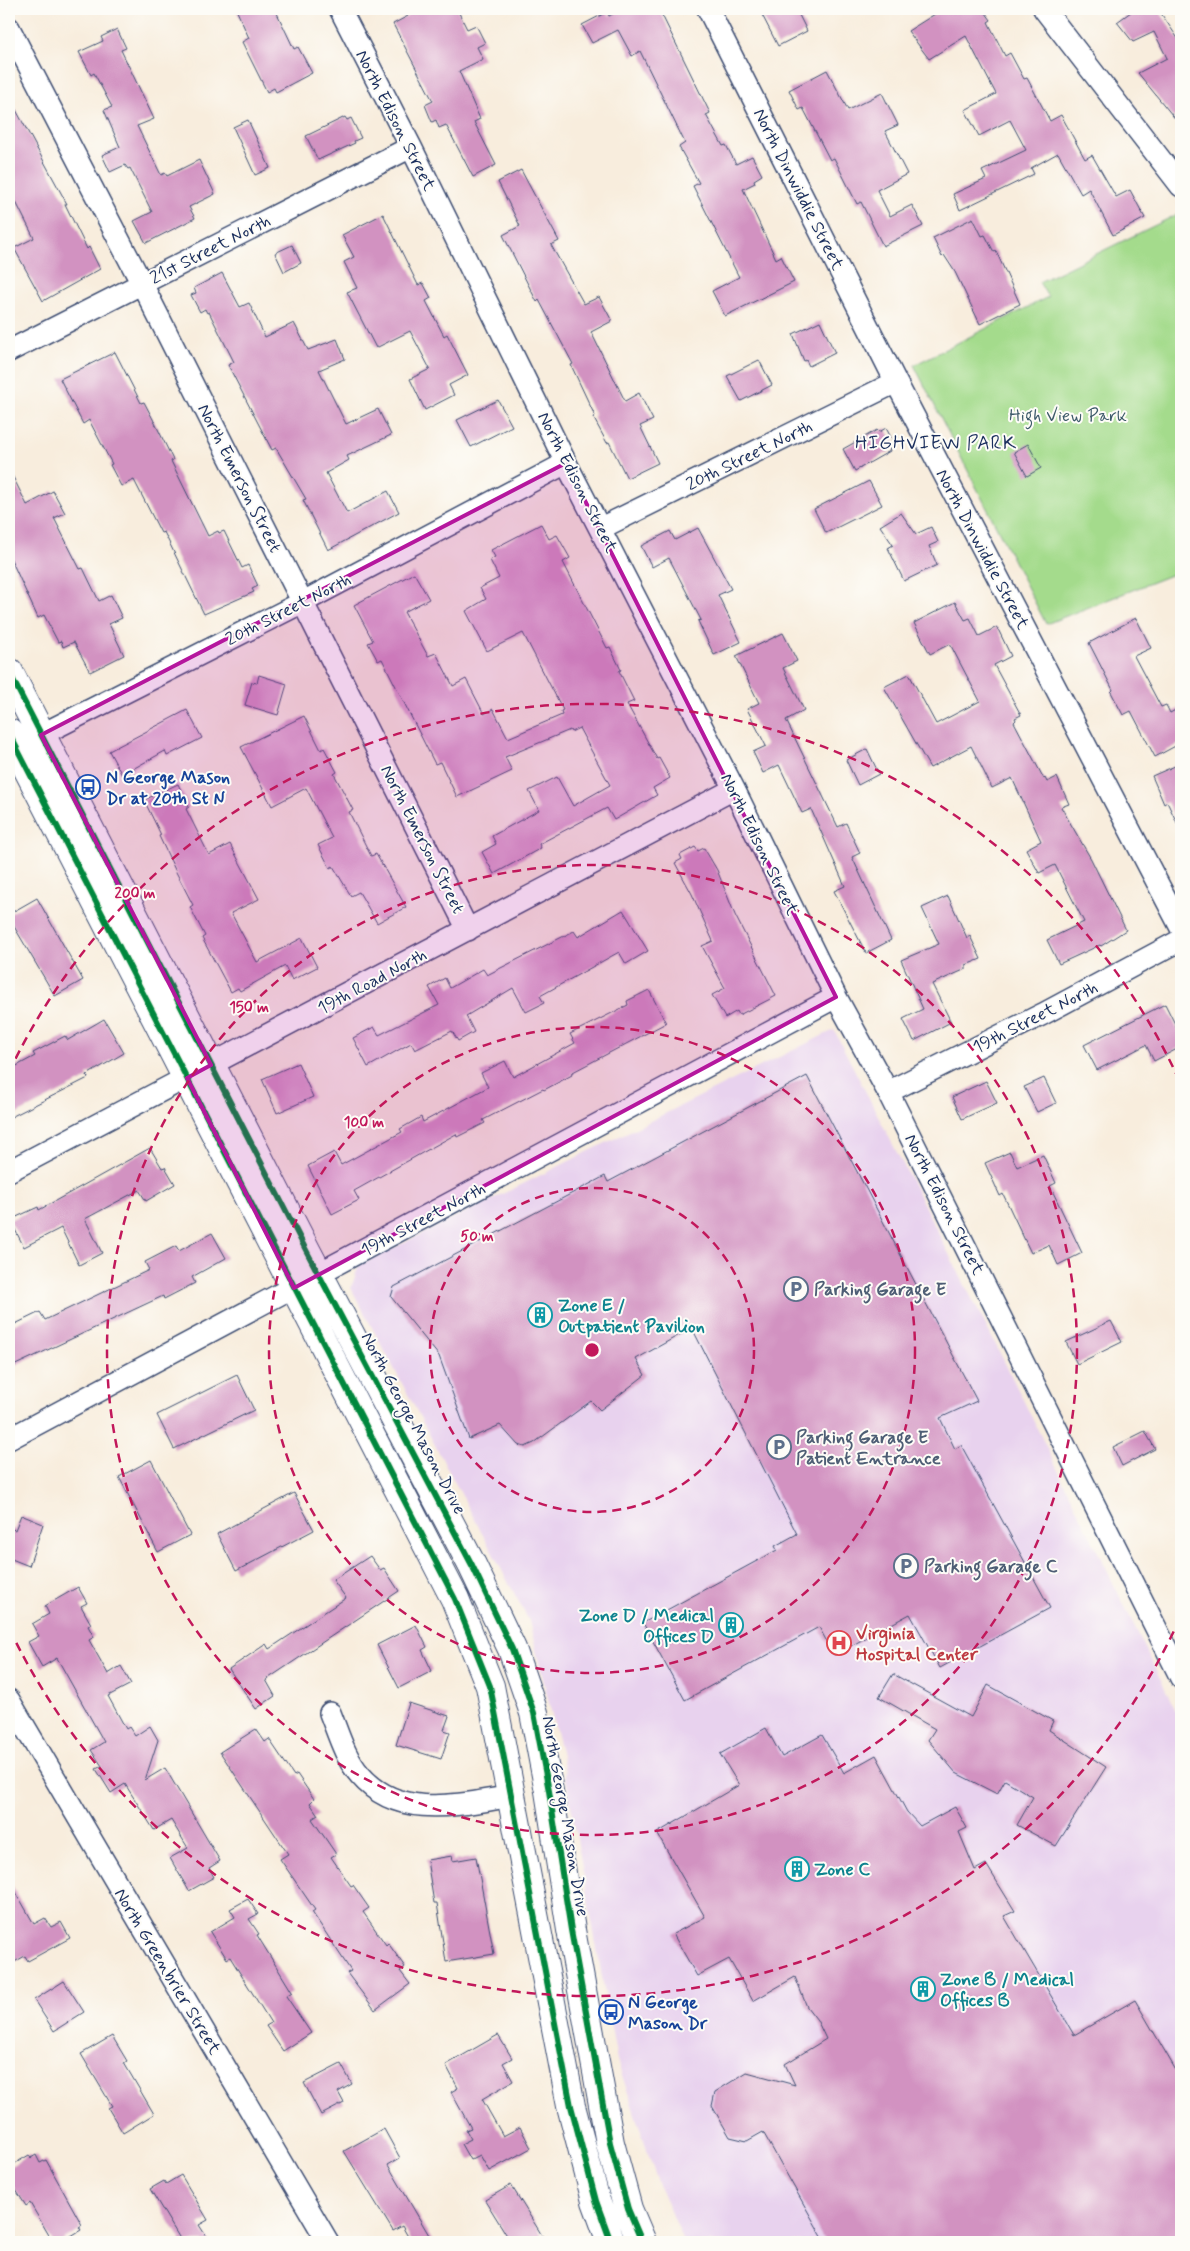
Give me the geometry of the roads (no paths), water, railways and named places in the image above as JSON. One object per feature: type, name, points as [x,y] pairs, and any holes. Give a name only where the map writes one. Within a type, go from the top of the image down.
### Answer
[{"type":"main road","name":"North George Mason Drive","points":[[9,672],[319,1274],[472,1565],[512,1648],[534,1713],[601,2098],[628,2209],[642,2242]]},
{"type":"main road","points":[[11,744],[187,1078],[455,1599],[490,1686],[571,2106],[596,2201],[611,2242]]},
{"type":"street","name":"North Edison Street","points":[[340,9],[411,147],[566,463],[734,789],[836,997],[888,1092],[1181,1678]]},
{"type":"street","name":"North Dinwiddie Street","points":[[708,9],[896,382],[1181,928]]},
{"type":"street","points":[[1044,9],[1181,186]]},
{"type":"street","name":"North Emerson Street","points":[[9,28],[142,284],[468,930]]},
{"type":"street","name":"21st Street North","points":[[9,351],[411,147]]},
{"type":"street","name":"20th Street North","points":[[601,528],[896,382]]},
{"type":"street","name":"20th Street North","points":[[11,744],[41,735],[303,602],[566,463]]},
{"type":"street","name":"19th Road North","points":[[9,1172],[734,789]]},
{"type":"street","name":"19th Street North","points":[[888,1092],[1043,1014],[1181,940]]},
{"type":"street","name":"19th Street North","points":[[9,1439],[836,997]]},
{"type":"street","name":"North Greenbrier Street","points":[[9,1700],[328,2242]]},
{"type":"street","points":[[330,1713],[343,1746],[359,1774],[379,1793],[405,1803],[434,1807],[512,1796]]},
{"type":"place","name":"N George Mason Dr at 20th St N","points":[[88,787]]},
{"type":"place","name":"Parking Garage E","points":[[796,1289]]},
{"type":"place","name":"Zone E / Outpatient Pavilion","points":[[540,1315]]},
{"type":"place","name":"Parking Garage E Patient Entrance","points":[[779,1447]]},
{"type":"place","name":"Parking Garage C","points":[[906,1566]]},
{"type":"place","name":"Zone D / Medical Offices D","points":[[731,1625]]},
{"type":"place","name":"Virginia Hospital Center","points":[[839,1643]]},
{"type":"place","name":"Zone C","points":[[797,1869]]},
{"type":"place","name":"Zone B / Medical Offices B","points":[[923,1989]]},
{"type":"place","name":"N George Mason Dr","points":[[611,2012]]},
{"type":"district","name":"HIGHVIEW PARK","points":[[936,442]]},
{"type":"park label","name":"High View Park","points":[[1068,415]]}]
